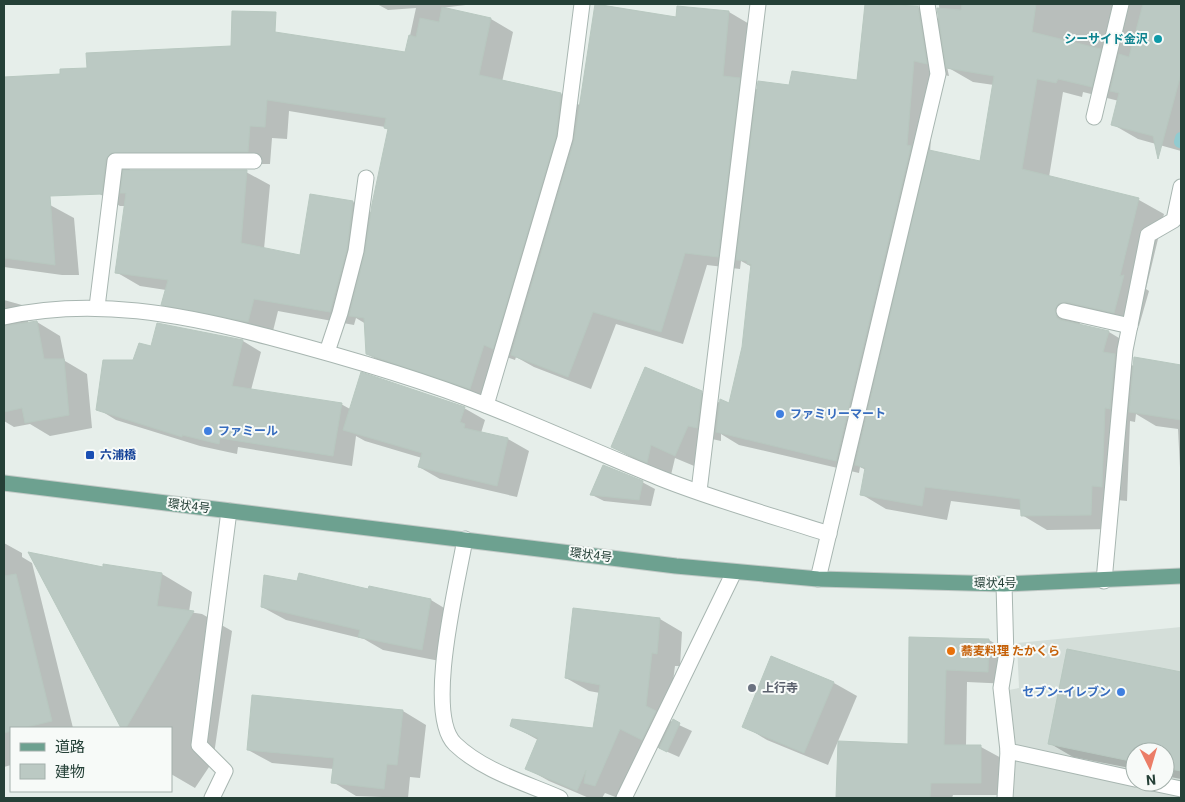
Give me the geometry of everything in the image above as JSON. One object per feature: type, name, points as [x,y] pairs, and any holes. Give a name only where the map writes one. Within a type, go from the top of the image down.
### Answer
[{"type":"main road","name":"環状4号","points":[[4,483],[734,572],[818,579],[1004,584],[1104,581],[1181,576]]},
{"type":"street","points":[[486,405],[565,138],[582,4]]},
{"type":"street","points":[[699,491],[758,4]]},
{"type":"street","points":[[818,579],[938,74],[927,4]]},
{"type":"street","points":[[1094,117],[1121,4]]},
{"type":"street","points":[[97,307],[115,161],[254,160]]},
{"type":"street","points":[[326,352],[340,312],[356,251],[366,178]]},
{"type":"street","points":[[1104,581],[1125,350],[1148,235],[1174,220],[1181,187]]},
{"type":"street","points":[[4,317],[24,313],[97,307],[145,310],[215,323],[326,352],[486,405],[662,479],[829,534]]},
{"type":"street","points":[[1064,311],[1130,326]]},
{"type":"street","points":[[212,798],[225,771],[198,745],[229,511]]},
{"type":"street","points":[[465,539],[442,682],[442,719],[454,743],[477,761],[541,794],[560,798]]},
{"type":"street","points":[[624,798],[734,572]]},
{"type":"street","points":[[1004,584],[1006,658],[1000,688],[1008,751],[1005,798]]},
{"type":"street","points":[[1008,751],[1125,777]]},
{"type":"shaded area","points":[[1181,627],[1181,798],[1010,798],[1009,690],[1019,688],[1017,643]]},
{"type":"building","points":[[595,4],[676,17],[677,6],[729,11],[723,76],[740,78],[718,257],[685,253],[661,332],[593,312],[568,377],[511,355],[574,141]]},
{"type":"building","points":[[865,4],[918,6],[927,64],[914,61],[907,145],[911,146],[836,461],[716,432],[720,399],[729,403],[742,347],[751,264],[747,264],[747,261],[736,260],[758,81],[789,85],[792,71],[857,80]]},
{"type":"building","points":[[962,4],[1036,4],[1032,32],[1101,49],[1092,87],[1058,79],[1056,83],[1037,79],[1022,169],[1139,198],[1120,276],[1124,275],[1114,313],[1066,302],[1058,304],[1055,309],[1057,318],[1061,320],[1109,331],[1103,352],[1115,354],[1110,409],[1105,408],[1102,487],[1092,486],[1091,515],[1021,516],[1020,499],[925,487],[922,506],[860,495],[865,468],[855,465],[929,150],[980,161],[994,76],[946,68],[937,8],[961,10]]},
{"type":"building","name":"シーサイド金沢","points":[[1143,4],[1181,4],[1181,74],[1158,159],[1153,136],[1111,125],[1119,93],[1110,91],[1119,54],[1129,57]]},
{"type":"building","points":[[442,7],[491,18],[479,75],[561,93],[556,136],[493,349],[484,345],[470,389],[366,354],[364,318],[349,316],[365,252],[372,204],[388,129],[384,128],[386,118],[267,100],[265,127],[250,126],[248,152],[111,153],[106,159],[102,194],[50,196],[55,265],[4,258],[4,77],[60,74],[60,69],[87,68],[86,53],[231,46],[232,11],[276,12],[275,32],[405,52],[409,35],[416,37],[420,18],[439,22]]},
{"type":"building","points":[[123,170],[247,170],[241,243],[300,255],[310,194],[353,201],[347,249],[330,312],[254,299],[248,322],[161,305],[168,280],[115,273],[126,193],[120,193]]},
{"type":"building","points":[[37,321],[44,359],[64,359],[69,415],[25,423],[22,408],[4,412],[4,326]]},
{"type":"building","points":[[157,323],[243,340],[232,386],[342,403],[333,456],[220,438],[219,444],[182,435],[182,437],[96,410],[103,360],[133,360],[139,343],[151,346]]},
{"type":"building","points":[[1134,357],[1181,365],[1181,420],[1129,412]]},
{"type":"building","points":[[645,367],[702,391],[697,428],[688,426],[675,456],[651,445],[647,463],[611,447]]},
{"type":"building","points":[[361,372],[465,407],[460,422],[465,424],[464,428],[508,438],[497,486],[418,467],[422,453],[343,430]]},
{"type":"building","points":[[603,465],[643,481],[639,500],[590,495]]},
{"type":"building","points":[[28,552],[103,567],[103,564],[162,573],[157,606],[194,611],[127,727],[120,727]]},
{"type":"building","points":[[299,573],[368,589],[369,586],[431,599],[422,650],[358,637],[360,630],[261,607],[264,575],[297,581]]},
{"type":"building","points":[[16,574],[52,721],[27,727],[10,727],[10,731],[4,733],[4,576]]},
{"type":"building","points":[[573,608],[660,618],[657,654],[652,653],[646,706],[656,711],[642,740],[620,729],[595,786],[584,783],[586,770],[577,791],[525,769],[538,738],[510,726],[512,719],[593,728],[600,685],[565,678]]},
{"type":"building","points":[[909,637],[989,639],[988,672],[946,670],[944,745],[981,745],[981,783],[931,783],[930,798],[836,798],[838,741],[908,744]]},
{"type":"building","points":[[1067,649],[1181,672],[1181,771],[1175,770],[1175,742],[1125,742],[1125,760],[1048,744]]},
{"type":"building","points":[[771,656],[834,682],[804,753],[742,727]]},
{"type":"building","points":[[252,695],[403,710],[397,765],[387,764],[384,789],[331,783],[334,758],[247,750]]},
{"type":"building","points":[[673,719],[680,723],[667,752],[659,748]]},
{"type":"waterway","points":[[1180,142],[1181,138]]},
{"type":"place","name":"シーサイド金沢","points":[[1158,39]]},
{"type":"place","name":"ファミリーマート","points":[[780,414]]},
{"type":"place","name":"ファミール","points":[[208,431]]},
{"type":"place","name":"六浦橋","points":[[90,455]]},
{"type":"place","name":"蕎麦料理 たかくら","points":[[951,651]]},
{"type":"place","name":"上行寺","points":[[752,688]]},
{"type":"place","name":"セブン-イレブン","points":[[1121,692]]}]
